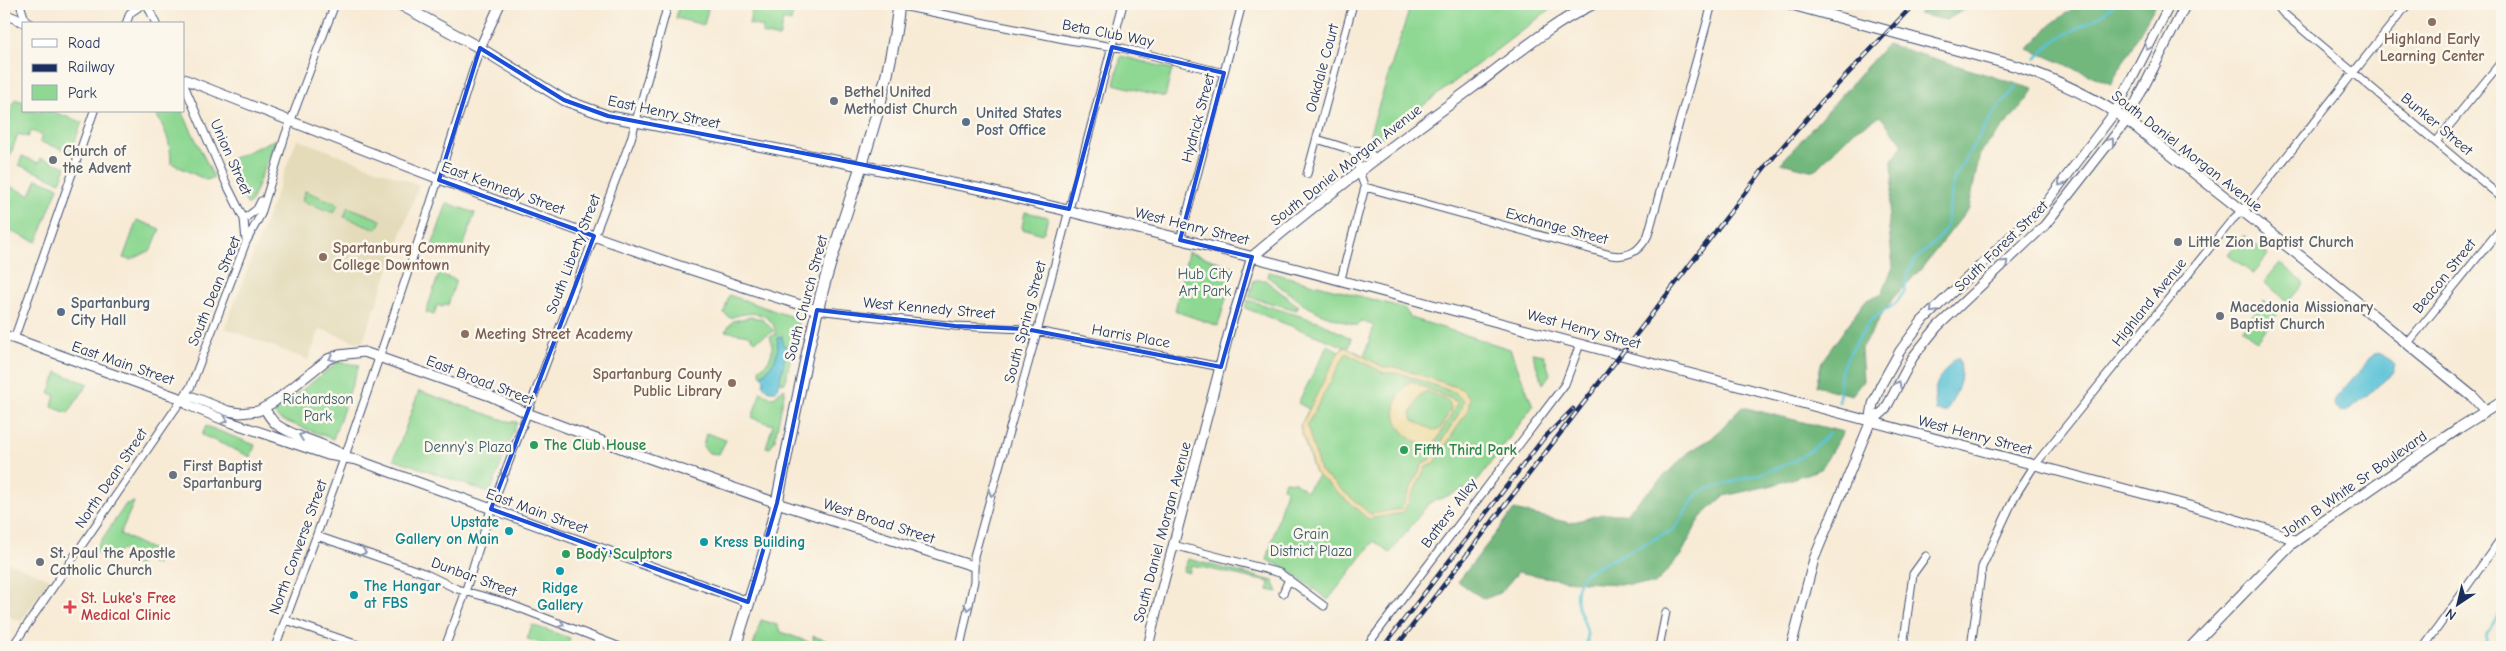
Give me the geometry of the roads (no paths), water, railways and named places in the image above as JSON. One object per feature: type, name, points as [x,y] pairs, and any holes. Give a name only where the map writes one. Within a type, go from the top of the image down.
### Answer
[{"type":"main road","name":"East Henry Street","points":[[399,4],[480,48],[564,100],[593,112],[636,123],[860,164]]},
{"type":"main road","name":"South Church Street","points":[[735,647],[777,503],[806,355],[818,310],[886,81],[897,4]]},
{"type":"main road","name":"South Daniel Morgan Avenue","points":[[1252,257],[1376,159],[1548,31],[1593,4]]},
{"type":"main road","name":"South Daniel Morgan Avenue","points":[[1790,4],[2019,67],[2073,89],[2115,112],[2408,343],[2473,397],[2485,410]]},
{"type":"main road","name":"West Henry Street","points":[[860,164],[1069,209],[1180,240],[1252,257]]},
{"type":"main road","name":"John B White Sr Boulevard","points":[[2191,647],[2296,541],[2485,410],[2502,401]]},
{"type":"street","points":[[20,4],[28,22]]},
{"type":"street","points":[[127,22],[130,13],[142,4]]},
{"type":"street","points":[[147,4],[155,22]]},
{"type":"street","name":"South Dean Street","points":[[182,399],[191,386],[246,242],[261,214],[266,192],[290,121],[335,4]]},
{"type":"street","points":[[480,48],[500,4]]},
{"type":"street","name":"South Liberty Street","points":[[445,647],[466,591],[491,509],[636,123],[668,4]]},
{"type":"street","name":"Beta Club Way","points":[[897,4],[1224,73]]},
{"type":"street","name":"South Spring Street","points":[[960,647],[974,581],[973,566],[1123,4]]},
{"type":"street","name":"Hydrick Street","points":[[1180,240],[1242,4]]},
{"type":"street","name":"Oakdale Court","points":[[1307,174],[1353,4]]},
{"type":"street","name":"Exchange Street","points":[[1365,187],[1611,255],[1624,256],[1637,251],[1648,235],[1712,4]]},
{"type":"street","name":"South Forest Street","points":[[1792,647],[1814,559],[1870,423],[1873,404],[1900,351],[1922,321],[2047,202],[2115,112],[2170,4]]},
{"type":"street","name":"South Forest Street","points":[[1870,423],[1885,410],[1913,357],[1937,327],[2045,226],[2127,120],[2186,4]]},
{"type":"street","name":"Bunker Street","points":[[2276,4],[2282,13],[2502,198]]},
{"type":"street","name":"Highland Avenue","points":[[1970,647],[1978,580],[1986,554],[2015,496],[2034,466],[2408,4]]},
{"type":"street","points":[[4,14],[25,22]]},
{"type":"street","name":"North Converse Street","points":[[275,647],[317,536],[379,357],[439,180],[480,48]]},
{"type":"street","points":[[2436,142],[2502,61]]},
{"type":"street","name":"East Kennedy Street","points":[[185,79],[439,180],[689,270],[818,310]]},
{"type":"street","name":"Union Street","points":[[185,87],[227,186],[244,219],[246,242]]},
{"type":"street","points":[[14,339],[94,112]]},
{"type":"street","points":[[1317,139],[1352,150],[1368,152],[1376,159]]},
{"type":"street","points":[[1341,280],[1365,187],[1358,173],[1352,150]]},
{"type":"street","name":"South Dean Street","points":[[244,219],[257,209],[266,192]]},
{"type":"street","name":"Beacon Street","points":[[2408,343],[2502,227]]},
{"type":"street","name":"West Henry Street","points":[[1252,257],[1870,423],[2197,508],[2273,531],[2296,541]]},
{"type":"street","name":"South Daniel Morgan Avenue","points":[[1148,647],[1173,545],[1252,257]]},
{"type":"street","name":"West Kennedy Street","points":[[818,310],[946,325],[1037,332]]},
{"type":"street","name":"Harris Place","points":[[1037,332],[1221,367]]},
{"type":"street","name":"East Main Street","points":[[4,335],[182,399],[188,405],[224,420],[328,455],[345,456]]},
{"type":"street","name":"Batters' Alley","points":[[1366,647],[1565,384],[1580,344]]},
{"type":"street","name":"East Broad Street","points":[[182,399],[193,397],[228,411],[240,413],[264,408],[333,357],[364,352],[490,396],[527,413],[777,503]]},
{"type":"street","name":"North Dean Street","points":[[12,647],[182,399]]},
{"type":"street","name":"East Main Street","points":[[264,408],[274,423],[285,430],[331,447],[345,456],[748,602]]},
{"type":"street","name":"West Broad Street","points":[[777,503],[973,566]]},
{"type":"street","name":"Dunbar Street","points":[[317,536],[424,573],[466,591],[504,602],[620,647]]},
{"type":"street","points":[[2424,647],[2502,537]]},
{"type":"street","points":[[1173,545],[1265,568],[1289,579],[1324,606]]},
{"type":"street","points":[[1903,647],[1912,574],[1926,556]]},
{"type":"street","points":[[1283,593],[1289,579]]},
{"type":"street","points":[[1659,647],[1666,612]]},
{"type":"street","points":[[286,620],[364,647]]},
{"type":"water","points":[[782,336],[783,346],[787,346],[785,358],[776,391],[769,391],[763,385],[762,375],[775,358],[778,349],[777,338]]},
{"type":"water","points":[[2378,352],[2395,365],[2392,374],[2348,411],[2343,412],[2334,404],[2335,399],[2373,355]]},
{"type":"water","points":[[1955,358],[1959,359],[1961,366],[1958,386],[1946,412],[1936,411],[1935,394],[1938,382]]},
{"type":"waterway","points":[[2036,59],[2054,41],[2101,15],[2115,4]]},
{"type":"waterway","points":[[1839,402],[1841,370],[1852,348],[1871,320],[1896,303],[1904,292],[1909,271],[1915,260],[1939,238],[1946,227],[1954,178],[1993,114],[2016,87]]},
{"type":"waterway","points":[[1586,647],[1588,638],[1576,593],[1579,583],[1586,572],[1673,530],[1700,493],[1795,461],[1818,445],[1829,433]]},
{"type":"waterway","points":[[2485,647],[2487,633],[2502,609]]},
{"type":"railway","points":[[1396,647],[1765,167],[1823,100],[1914,4]]},
{"type":"railway","points":[[1383,647],[1543,439],[1573,409]]},
{"type":"place","name":"Highland Early Learning Center","points":[[2432,22]]},
{"type":"place","name":"Bethel United Methodist Church","points":[[834,101]]},
{"type":"place","name":"United States Post Office","points":[[966,122]]},
{"type":"place","name":"Church of the Advent","points":[[53,160]]},
{"type":"place","name":"Little Zion Baptist Church","points":[[2178,242]]},
{"type":"place","name":"Spartanburg Community College Downtown","points":[[323,257]]},
{"type":"place","name":"Spartanburg City Hall","points":[[61,312]]},
{"type":"place","name":"Macedonia Missionary Baptist Church","points":[[2220,316]]},
{"type":"place","name":"Meeting Street Academy","points":[[465,334]]},
{"type":"place","name":"Spartanburg County Public Library","points":[[732,383]]},
{"type":"place","name":"The Club House","points":[[534,445]]},
{"type":"place","name":"Fifth Third Park","points":[[1404,450]]},
{"type":"place","name":"First Baptist Spartanburg","points":[[173,475]]},
{"type":"place","name":"Upstate Gallery on Main","points":[[509,531]]},
{"type":"place","name":"Kress Building","points":[[704,542]]},
{"type":"place","name":"Body Sculptors","points":[[566,554]]},
{"type":"place","name":"St. Paul the Apostle Catholic Church","points":[[40,562]]},
{"type":"place","name":"Ridge Gallery","points":[[560,571]]},
{"type":"place","name":"The Hangar at FBS","points":[[354,595]]},
{"type":"place","name":"St. Luke's Free Medical Clinic","points":[[70,607]]},
{"type":"park label","name":"Hub City Art Park","points":[[1205,282]]},
{"type":"park label","name":"Richardson Park","points":[[318,408]]},
{"type":"park label","name":"Denny's Plaza","points":[[468,447]]},
{"type":"park label","name":"Grain District Plaza","points":[[1311,542]]}]
